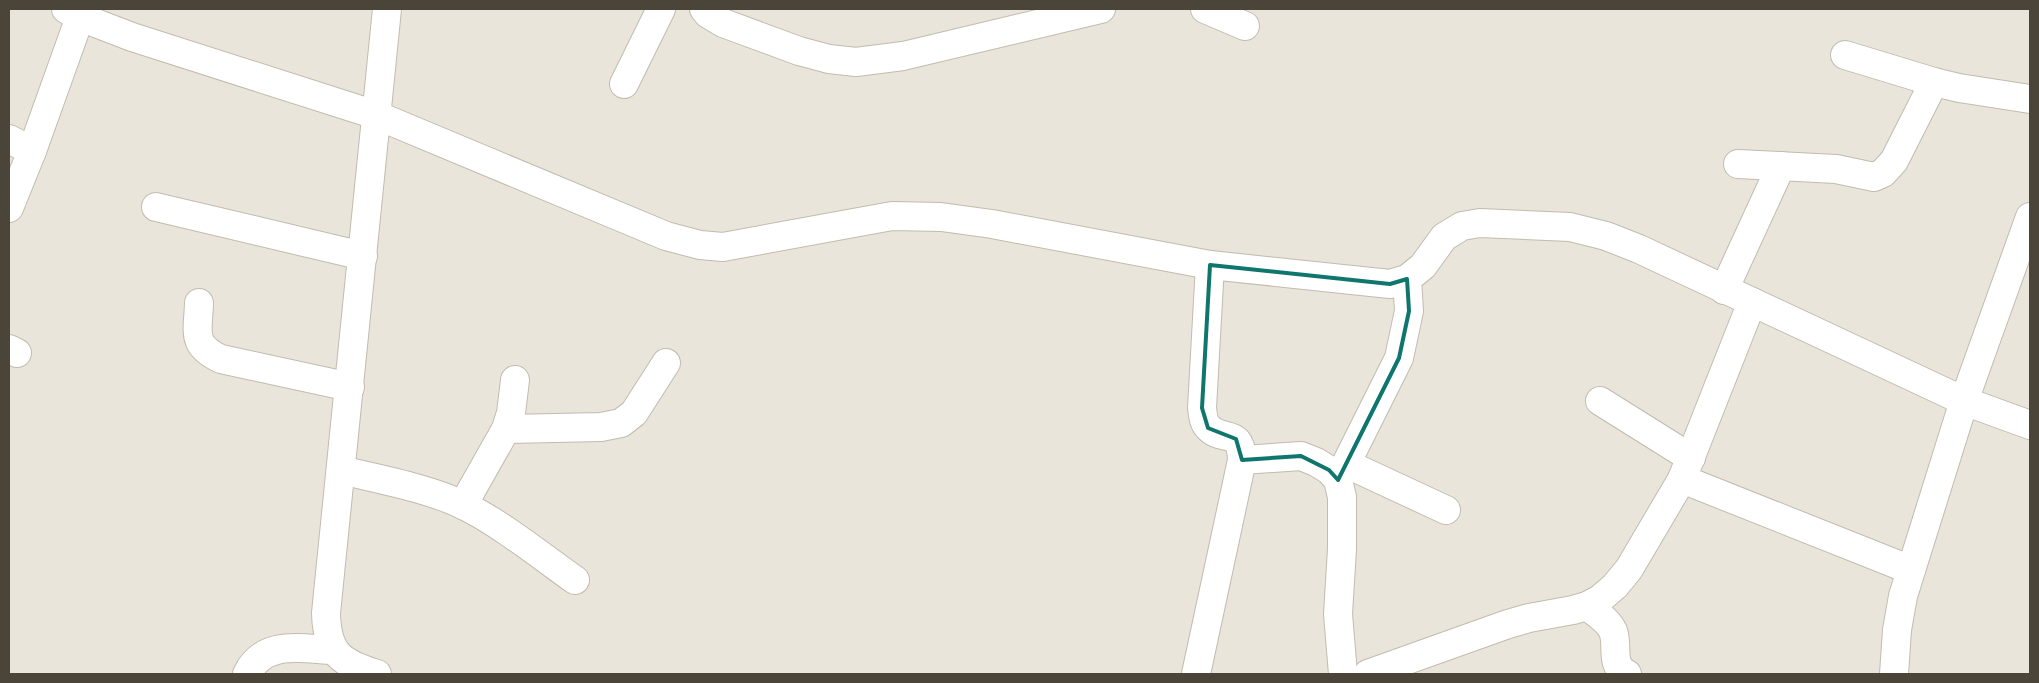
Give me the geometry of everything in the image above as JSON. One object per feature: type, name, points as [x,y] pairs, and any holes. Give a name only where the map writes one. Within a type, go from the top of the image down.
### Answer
[{"type":"street","points":[[377,674],[351,666],[334,650],[326,631],[326,614],[387,9]]},
{"type":"street","points":[[624,84],[661,9]]},
{"type":"street","points":[[704,9],[708,14],[723,23],[799,51],[829,59],[856,62],[903,56],[1031,16],[1101,9]]},
{"type":"street","points":[[1204,9],[1246,26]]},
{"type":"street","points":[[9,208],[20,145],[73,13],[132,37],[376,115],[666,236],[700,245],[723,247],[757,242],[892,216],[942,217],[992,224],[1210,265],[1390,284],[1407,279],[1423,266],[1444,237],[1462,226],[1480,223],[1570,227],[1606,236],[1639,249],[1964,401],[2030,425]]},
{"type":"street","points":[[1845,55],[1959,88],[2030,99]]},
{"type":"street","points":[[1738,164],[1836,169],[1874,176],[1882,173],[1894,161],[1934,82]]},
{"type":"street","points":[[1724,290],[1781,166]]},
{"type":"street","points":[[156,207],[363,256]]},
{"type":"street","points":[[1894,674],[1897,630],[1903,596],[1964,401],[2030,217]]},
{"type":"street","points":[[1196,674],[1242,460],[1242,449],[1236,439],[1208,428],[1202,408],[1210,265]]},
{"type":"street","points":[[1343,674],[1338,614],[1342,549],[1343,472],[1399,358],[1409,311],[1407,279]]},
{"type":"street","points":[[1368,674],[1508,624],[1587,606],[1600,599],[1615,586],[1629,569],[1687,469],[1752,302]]},
{"type":"street","points":[[199,303],[198,338],[202,348],[210,354],[221,359],[350,387]]},
{"type":"street","points":[[506,429],[601,427],[621,423],[634,413],[666,363]]},
{"type":"street","points":[[463,505],[506,429],[511,413],[515,380]]},
{"type":"street","points":[[1600,401],[1687,469],[1911,570]]},
{"type":"street","points":[[1242,460],[1301,456],[1329,470],[1343,472],[1446,510]]},
{"type":"street","points":[[342,470],[444,497],[463,505],[481,515],[575,580]]},
{"type":"street","points":[[1587,606],[1608,624],[1614,633],[1616,664],[1627,674]]},
{"type":"street","points":[[247,674],[252,665],[264,654],[279,649],[334,650]]},
{"type":"highlighted area","points":[[1210,265],[1390,284],[1407,279],[1409,311],[1399,358],[1338,480],[1329,470],[1301,456],[1242,460],[1236,439],[1208,428],[1202,408]]},
{"type":"shaded area","points":[[9,9],[2030,9],[2030,674],[9,674]]}]
